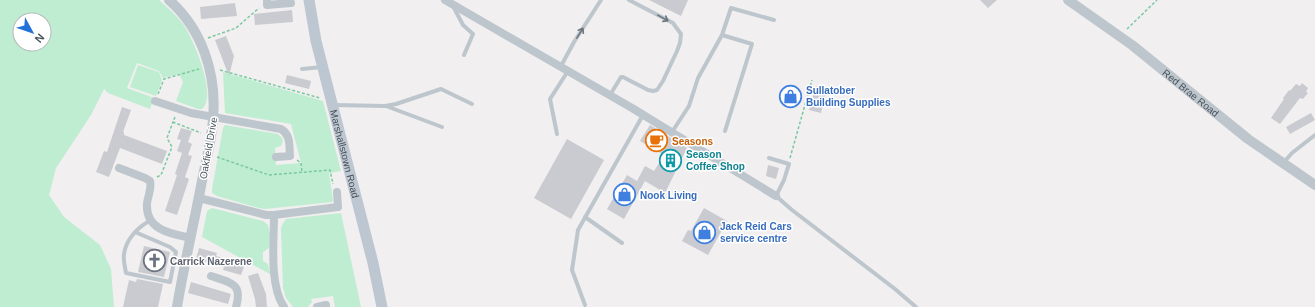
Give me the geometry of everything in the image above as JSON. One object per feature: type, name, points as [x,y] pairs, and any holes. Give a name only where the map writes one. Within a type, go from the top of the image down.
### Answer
[{"type":"main road","name":"Marshallstown Road","points":[[309,0],[322,67],[373,263],[382,307]]},
{"type":"street","name":"Oakfield Drive","points":[[168,0],[186,19],[200,41],[209,66],[214,93],[214,117],[211,137],[179,306]]},
{"type":"street","name":"Red Brae Road","points":[[1068,0],[1120,36],[1248,140],[1315,185]]},
{"type":"street","points":[[267,1],[267,5],[291,3]]},
{"type":"street","points":[[448,2],[610,95],[776,196]]},
{"type":"street","points":[[155,101],[198,115],[281,129],[288,135],[290,156],[276,156]]},
{"type":"street","points":[[119,168],[150,181],[147,207],[151,220],[157,227],[167,233],[191,238]]},
{"type":"street","points":[[199,198],[257,214],[274,215],[338,207],[337,192]]},
{"type":"street","points":[[274,215],[275,277],[277,293],[284,307]]},
{"type":"street","points":[[211,276],[230,282],[236,286],[239,296],[236,307]]},
{"type":"street","points":[[317,307],[326,305],[326,307]]},
{"type":"lane","points":[[557,134],[550,99],[564,69],[574,42],[602,0]]},
{"type":"lane","points":[[610,95],[619,79],[623,77],[648,90],[657,90],[663,81],[680,43],[681,34],[673,23],[628,0]]},
{"type":"lane","points":[[448,2],[462,25],[473,34],[464,55]]},
{"type":"lane","points":[[672,132],[689,106],[698,78],[722,35],[731,8],[774,20]]},
{"type":"lane","points":[[722,35],[752,44],[725,131]]},
{"type":"lane","points":[[302,69],[322,67]]},
{"type":"lane","points":[[331,103],[385,106],[396,104],[441,89],[472,104]]},
{"type":"lane","points":[[385,106],[442,128]]},
{"type":"lane","points":[[585,305],[572,270],[578,230],[643,115]]},
{"type":"lane","points":[[1282,164],[1292,153],[1315,135]]},
{"type":"lane","points":[[769,158],[789,164],[784,180],[776,196],[916,307]]},
{"type":"lane","points":[[585,217],[622,244]]},
{"type":"lane","points":[[135,232],[170,246],[176,252],[170,282],[126,272],[124,254],[129,241],[135,232],[142,225],[151,220]]},
{"type":"path","points":[[1120,36],[1157,0]]},
{"type":"path","points":[[200,41],[236,28],[267,1]]},
{"type":"path","points":[[155,101],[164,79],[209,66],[331,103]]},
{"type":"path","points":[[789,164],[812,80]]},
{"type":"path","points":[[150,181],[162,175],[172,147],[167,138],[179,109]]},
{"type":"path","points":[[173,122],[211,137]]},
{"type":"path","points":[[207,154],[269,176],[330,170],[334,191],[337,192]]},
{"type":"path","points":[[290,156],[301,163],[302,172]]},
{"type":"green space","points":[[0,0],[159,0],[183,24],[198,54],[206,80],[207,92],[206,102],[202,109],[176,101],[183,82],[179,74],[163,78],[159,71],[137,63],[127,88],[154,98],[150,109],[108,93],[104,89],[91,115],[56,168],[49,195],[64,217],[100,245],[111,269],[114,307],[0,307]]},
{"type":"green space","points":[[138,65],[159,72],[162,80],[156,96],[130,87]]},
{"type":"green space","points":[[223,72],[323,101],[341,171],[329,173],[333,200],[332,202],[265,209],[217,196],[212,193],[223,128],[225,125],[278,134],[283,141],[281,146],[275,148],[276,165],[301,163],[291,124],[225,113]]},
{"type":"green space","points":[[212,208],[263,221],[268,225],[270,235],[269,248],[263,252],[263,261],[268,264],[270,274],[202,237],[207,211]]},
{"type":"green space","points":[[341,213],[361,307],[335,307],[333,296],[311,299],[312,302],[308,307],[293,307],[286,298],[283,288],[281,228],[283,223],[286,219]]},
{"type":"building","points":[[649,0],[688,0],[681,16]]},
{"type":"building","points":[[980,0],[997,0],[988,8]]},
{"type":"building","points":[[235,3],[237,16],[201,19],[200,7]]},
{"type":"building","points":[[292,10],[293,22],[255,25],[254,14]]},
{"type":"building","points":[[226,36],[234,56],[229,76],[215,40]]},
{"type":"building","points":[[287,75],[311,81],[309,89],[285,83]]},
{"type":"building","points":[[1302,83],[1308,88],[1306,92],[1308,93],[1303,99],[1300,98],[1280,124],[1271,118],[1289,90],[1290,91],[1296,84],[1300,86]]},
{"type":"building","points":[[816,86],[827,88],[821,113],[809,110]]},
{"type":"building","points":[[122,107],[131,110],[123,132],[124,135],[167,151],[162,164],[120,148],[109,177],[96,172],[104,151],[107,152]]},
{"type":"building","points":[[1311,113],[1315,120],[1290,134],[1286,127]]},
{"type":"building","name":"Season Coffee Shop","points":[[650,125],[687,148],[665,193],[645,181],[624,219],[607,209],[627,175],[637,181],[645,166],[654,171],[664,155],[640,141]]},
{"type":"building","points":[[181,128],[192,131],[188,142],[192,144],[188,155],[192,156],[185,177],[189,179],[177,215],[165,211],[177,175],[175,174],[182,153],[177,151],[181,140],[177,139]]},
{"type":"building","points":[[567,139],[604,160],[571,219],[534,198]]},
{"type":"building","points":[[768,165],[779,168],[776,179],[766,176]]},
{"type":"building","name":"Jack Reid Cars service centre","points":[[704,208],[727,221],[708,255],[682,241],[688,230],[691,231]]},
{"type":"building","name":"Carrick Nazerene","points":[[144,246],[170,252],[164,277],[138,272]]},
{"type":"building","points":[[199,248],[217,253],[216,256],[245,264],[241,275],[223,270],[224,267],[196,259]]},
{"type":"building","points":[[258,273],[266,294],[267,307],[256,307],[248,276]]},
{"type":"building","points":[[137,279],[163,284],[158,307],[123,307],[129,280],[136,282]]},
{"type":"building","points":[[191,282],[231,294],[228,304],[188,293]]},
{"type":"place","name":"Sullatober Building Supplies","points":[[791,96]]},
{"type":"place","name":"Seasons","points":[[656,141]]},
{"type":"place","name":"Season Coffee Shop","points":[[671,160]]},
{"type":"place","name":"Nook Living","points":[[625,195]]},
{"type":"place","name":"Jack Reid Cars service centre","points":[[704,232]]},
{"type":"place","name":"Carrick Nazerene","points":[[154,261]]}]
